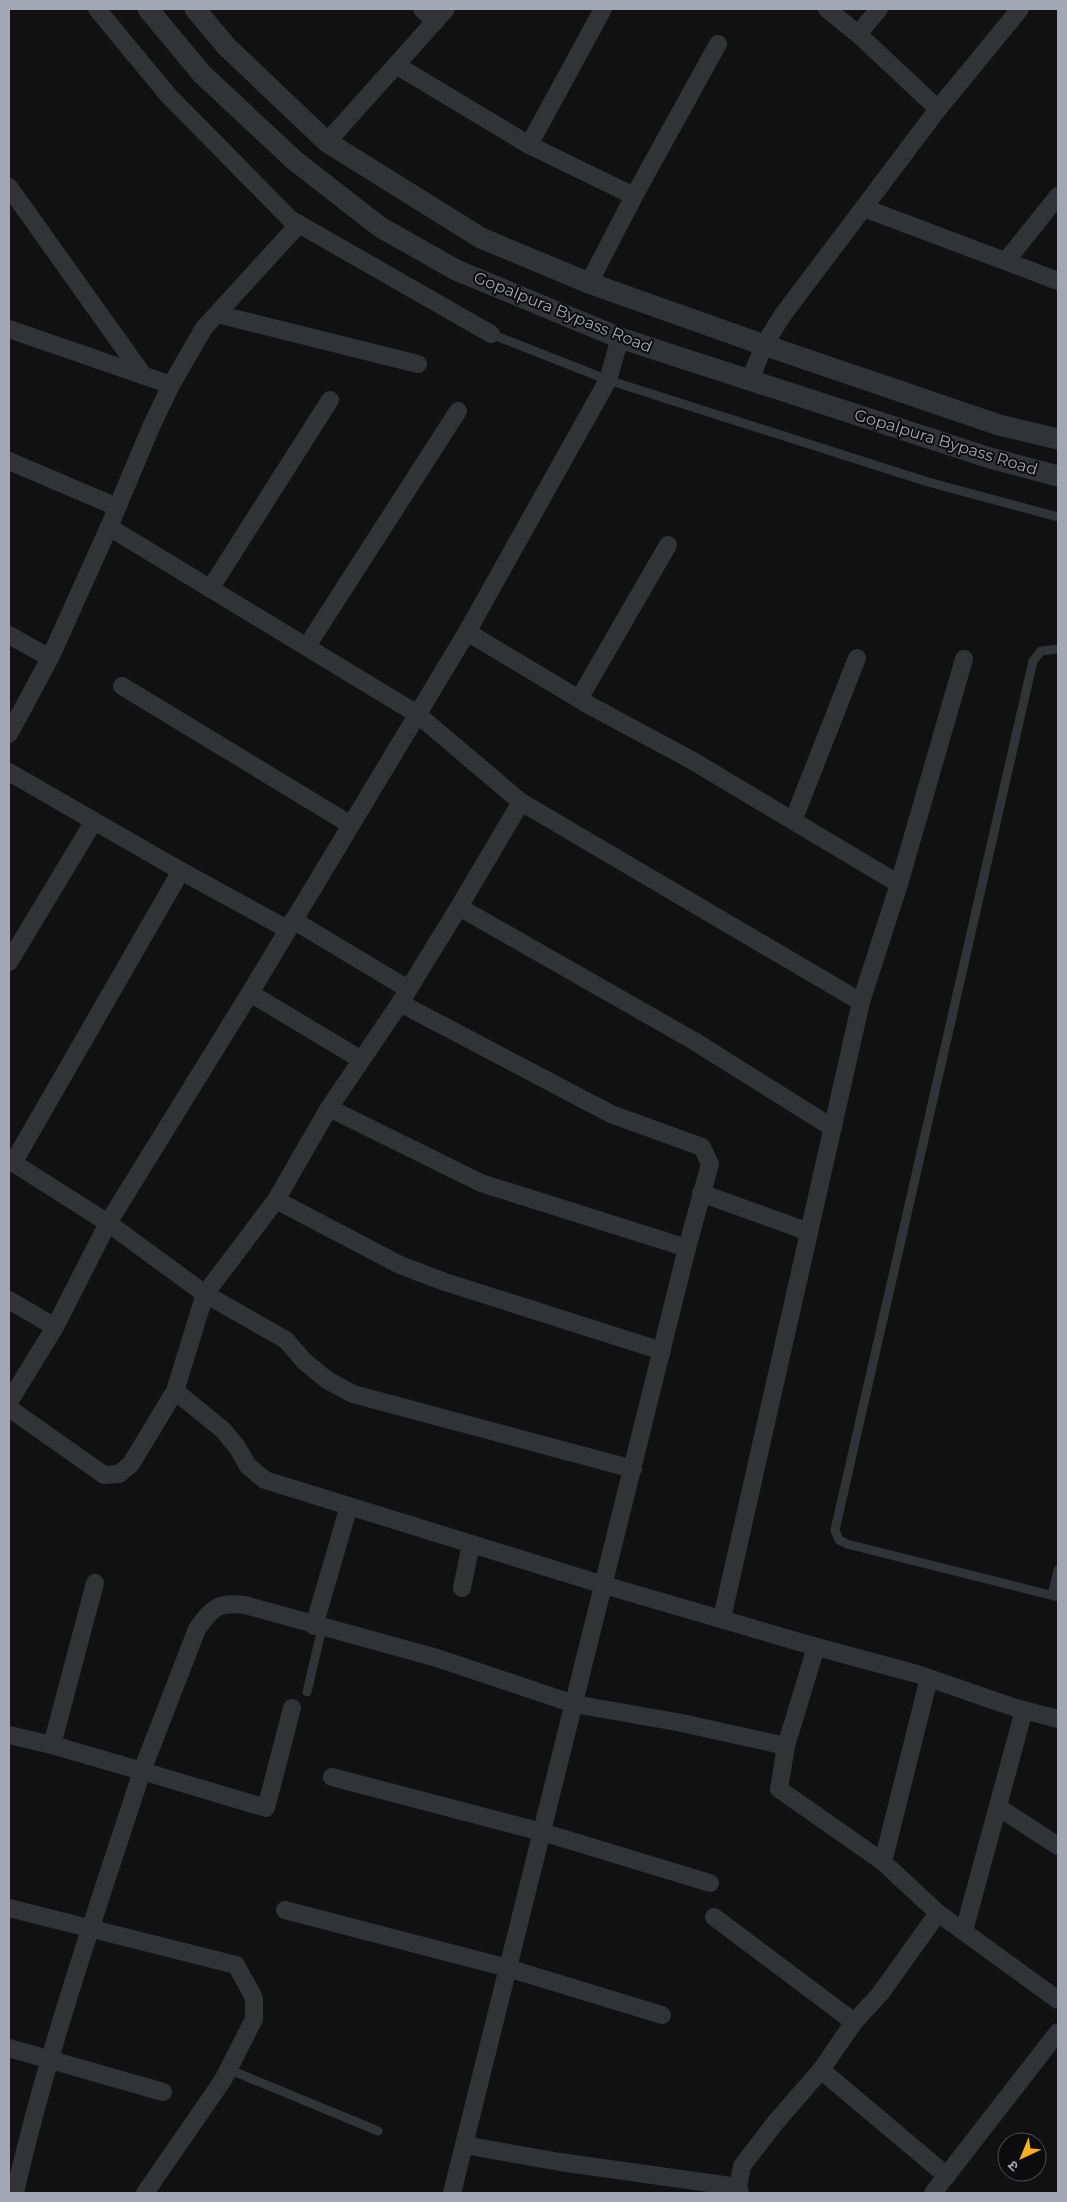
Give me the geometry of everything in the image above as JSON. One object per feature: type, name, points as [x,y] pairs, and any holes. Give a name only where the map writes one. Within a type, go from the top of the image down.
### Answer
[{"type":"street","points":[[97,9],[168,95],[290,219],[491,334]]},
{"type":"street","name":"Gopalpura Bypass Road","points":[[148,9],[202,74],[294,160],[380,227],[456,270],[620,338],[990,458],[1058,476]]},
{"type":"street","name":"Gopalpura Bypass Road","points":[[195,9],[227,48],[328,142],[481,238],[589,283],[764,345],[999,425],[1058,439]]},
{"type":"street","points":[[422,9],[435,22]]},
{"type":"street","points":[[328,142],[446,9]]},
{"type":"street","points":[[529,145],[603,9]]},
{"type":"street","points":[[827,9],[858,34],[938,108]]},
{"type":"street","points":[[858,34],[879,9]]},
{"type":"street","points":[[750,380],[764,345],[782,316],[938,108],[1020,9]]},
{"type":"street","points":[[589,283],[634,196],[718,44]]},
{"type":"street","points":[[396,65],[529,145],[634,196]]},
{"type":"street","points":[[9,187],[143,376]]},
{"type":"street","points":[[1006,261],[1058,196]]},
{"type":"street","points":[[864,208],[1058,281]]},
{"type":"street","points":[[9,734],[50,658],[171,385],[204,328],[299,224]]},
{"type":"street","points":[[217,314],[418,364]]},
{"type":"street","points":[[9,329],[171,385]]},
{"type":"street","points":[[9,1402],[55,1327],[108,1223],[250,994],[290,924],[352,825],[467,632],[608,380],[620,338]]},
{"type":"street","points":[[210,589],[330,400]]},
{"type":"street","points":[[307,646],[458,411]]},
{"type":"street","points":[[9,461],[117,507]]},
{"type":"street","points":[[109,527],[417,714],[521,802],[861,1002]]},
{"type":"street","points":[[579,699],[668,545]]},
{"type":"street","points":[[467,632],[579,699],[693,761],[899,884]]},
{"type":"street","points":[[9,635],[50,658]]},
{"type":"street","points":[[793,821],[857,658]]},
{"type":"street","points":[[722,1618],[861,1002],[899,884],[964,659]]},
{"type":"street","points":[[122,686],[352,825]]},
{"type":"street","points":[[9,772],[181,872],[290,924],[404,996],[611,1114],[702,1147],[710,1164],[687,1248],[452,2193]]},
{"type":"street","points":[[9,1408],[104,1476],[118,1474],[131,1464],[175,1391],[205,1294],[276,1200],[329,1108],[360,1059],[404,996],[521,802]]},
{"type":"street","points":[[9,962],[94,821]]},
{"type":"street","points":[[181,872],[11,1161],[108,1223],[205,1294],[286,1340],[304,1360],[327,1380],[353,1394],[633,1468]]},
{"type":"street","points":[[459,907],[694,1041],[833,1128]]},
{"type":"street","points":[[250,994],[360,1059]]},
{"type":"street","points":[[329,1108],[481,1183],[687,1248]]},
{"type":"street","points":[[701,1193],[810,1232]]},
{"type":"street","points":[[276,1200],[400,1265],[445,1282],[662,1350]]},
{"type":"street","points":[[9,1300],[55,1327]]},
{"type":"street","points":[[175,1391],[223,1430],[237,1447],[248,1466],[265,1480],[604,1585],[929,1678],[1024,1710],[1058,1719]]},
{"type":"street","points":[[318,1627],[349,1506]]},
{"type":"street","points":[[462,1588],[471,1544]]},
{"type":"street","points":[[52,1745],[95,1583]]},
{"type":"street","points":[[16,2193],[28,2136],[90,1929],[142,1771],[197,1629],[209,1613],[225,1603],[245,1605],[318,1627],[437,1658],[574,1704],[677,1722],[786,1746]]},
{"type":"street","points":[[816,1647],[786,1746],[779,1789],[883,1862],[938,1913],[1058,2000]]},
{"type":"street","points":[[883,1862],[929,1678]]},
{"type":"street","points":[[9,1735],[52,1745],[266,1808],[292,1708]]},
{"type":"street","points":[[964,1931],[1024,1710]]},
{"type":"street","points":[[332,1777],[542,1832],[710,1883]]},
{"type":"street","points":[[998,1807],[1058,1846]]},
{"type":"street","points":[[9,1908],[236,1965],[254,1998],[254,2019],[228,2069],[145,2193]]},
{"type":"street","points":[[285,1910],[508,1968],[662,2015]]},
{"type":"street","points":[[464,2145],[739,2190],[742,2166],[775,2123],[821,2070],[854,2022],[880,1994],[938,1913]]},
{"type":"street","points":[[714,1917],[854,2022]]},
{"type":"street","points":[[933,2193],[1058,2032]]},
{"type":"street","points":[[9,2048],[163,2092]]},
{"type":"street","points":[[821,2070],[948,2176]]},
{"type":"lane","points":[[491,334],[608,380],[928,482],[1058,517]]},
{"type":"lane","points":[[1058,649],[1041,651],[1033,661],[835,1530],[839,1540],[847,1544],[1055,1596],[1058,1570]]},
{"type":"lane","points":[[307,1692],[318,1627]]},
{"type":"lane","points":[[228,2069],[378,2131]]}]
